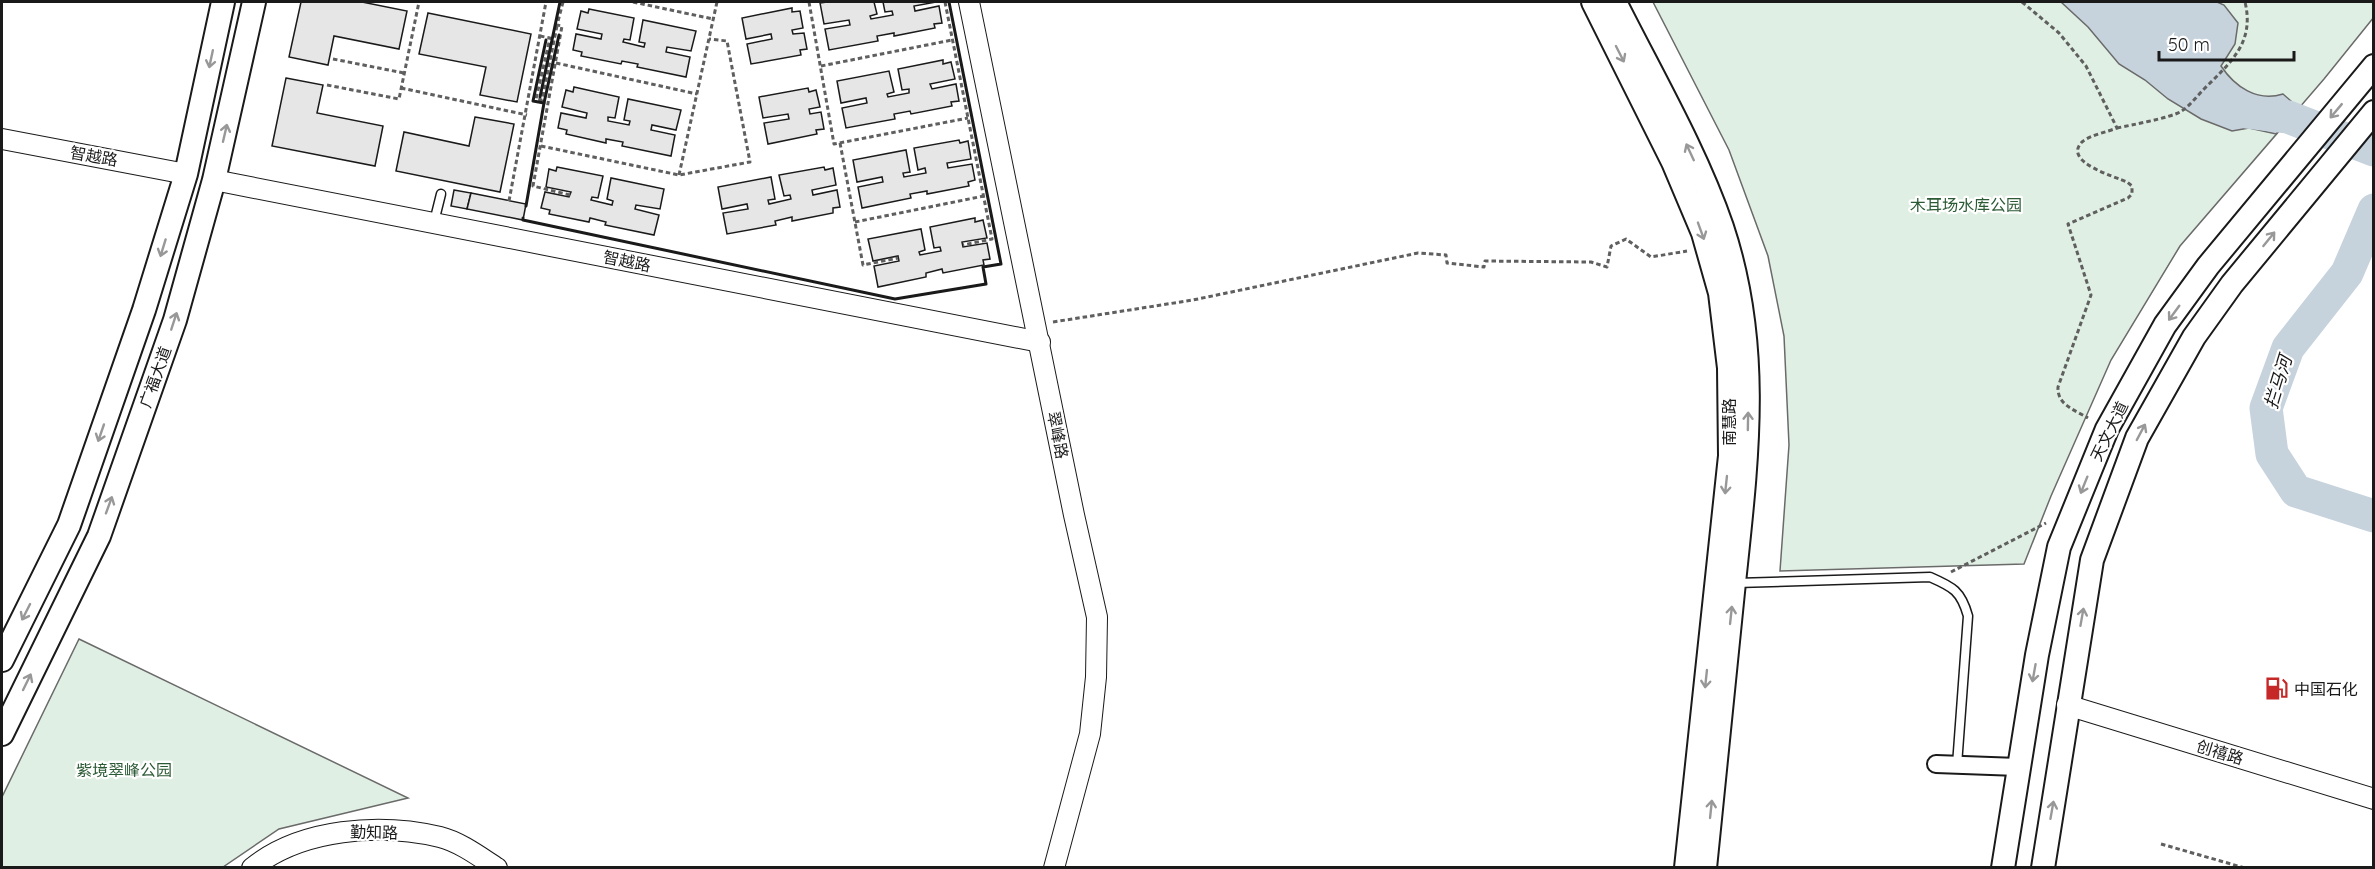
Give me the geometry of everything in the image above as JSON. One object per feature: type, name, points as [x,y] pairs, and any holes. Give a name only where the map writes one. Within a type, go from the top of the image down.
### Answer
[{"type":"main road","name":"广福大道","points":[[2,660],[69,525],[144,310],[186,174],[223,2]]},
{"type":"main road","name":"广福大道","points":[[2,734],[99,536],[175,320],[214,180],[254,2]]},
{"type":"main road","name":"南慧路","points":[[1593,2],[1673,162],[1703,233],[1720,293],[1729,368],[1730,456],[1686,867]]},
{"type":"main road","name":"南慧路","points":[[1615,2],[1690,153],[1722,227],[1738,289],[1749,368],[1748,457],[1705,867]]},
{"type":"main road","name":"天文大道","points":[[2003,867],[2037,655],[2059,547],[2107,429],[2165,325],[2208,266],[2373,66]]},
{"type":"main road","name":"天文大道","points":[[2043,867],[2067,705],[2092,560],[2137,438],[2194,337],[2232,284],[2373,112]]},
{"type":"street","name":"翠峰路","points":[[969,2],[1097,617],[1096,677],[1090,734],[1054,867]]},
{"type":"street","name":"智越路","points":[[2,139],[186,174]]},
{"type":"street","name":"智越路","points":[[214,180],[434,223],[1038,333]]},
{"type":"street","name":"创禧路","points":[[2067,705],[2373,799]]},
{"type":"street","points":[[1936,764],[2018,767]]},
{"type":"street","name":"勤知路","points":[[252,867],[301,841],[338,832],[378,829],[442,837],[496,867]]},
{"type":"lane","points":[[434,223],[441,194]]},
{"type":"lane","points":[[1734,583],[1930,577],[1950,586],[1963,598],[1968,616],[1957,765]]},
{"type":"path","points":[[327,85],[399,99],[419,2]]},
{"type":"path","points":[[509,201],[527,115],[546,2]]},
{"type":"path","points":[[540,36],[550,38],[536,99],[542,100],[563,2]]},
{"type":"path","points":[[633,2],[713,19]]},
{"type":"path","points":[[679,175],[717,2]]},
{"type":"path","points":[[809,2],[834,144],[968,118]]},
{"type":"path","points":[[945,2],[992,239],[963,245]]},
{"type":"path","points":[[2022,2],[2059,33],[2086,66],[2117,128]]},
{"type":"path","points":[[2088,418],[2062,403],[2057,396],[2058,387],[2091,295],[2068,224],[2128,198],[2132,194],[2132,186],[2084,164],[2079,157],[2078,148],[2082,142],[2117,128],[2180,112],[2239,52],[2248,13],[2245,2]]},
{"type":"path","points":[[557,25],[562,26],[533,186],[570,195]]},
{"type":"path","points":[[541,146],[679,175],[750,162],[727,41],[709,39]]},
{"type":"path","points":[[821,66],[952,40]]},
{"type":"path","points":[[333,59],[404,73]]},
{"type":"path","points":[[556,63],[697,94]]},
{"type":"path","points":[[401,88],[527,115]]},
{"type":"path","points":[[840,143],[863,265],[898,258]]},
{"type":"path","points":[[855,222],[984,196]]},
{"type":"path","points":[[1038,333],[1418,253],[1446,255],[1447,263],[1484,267],[1485,261],[1591,262],[1607,267],[1611,246],[1626,239],[1651,257],[1687,251]]},
{"type":"path","points":[[1930,577],[1955,571],[2046,523]]},
{"type":"path","points":[[2161,844],[2245,867]]},
{"type":"green space","name":"木耳场水库公园","points":[[1653,2],[2373,2],[2374,17],[2324,79],[2180,246],[2111,360],[2051,496],[2024,564],[1780,571],[1789,445],[1784,336],[1768,256],[1729,150]]},
{"type":"green space","name":"紫境翠峰公园","points":[[79,639],[408,798],[279,829],[223,867],[2,867],[2,797]]},
{"type":"shaded area","points":[[2061,2],[2217,2],[2224,5],[2238,23],[2235,44],[2221,66],[2233,80],[2248,91],[2264,96],[2283,94],[2299,108],[2276,134],[2249,128],[2232,131],[2201,119],[2119,64],[2088,27]]},
{"type":"building","points":[[301,2],[362,2],[407,11],[399,49],[334,36],[328,65],[289,57]]},
{"type":"building","points":[[874,2],[877,14],[870,16],[871,19],[893,15],[892,11],[885,12],[883,2],[936,2],[914,6],[915,11],[939,6],[942,23],[934,24],[935,28],[894,36],[894,33],[877,36],[878,41],[829,50],[825,29],[850,25],[849,20],[824,24],[820,3]]},
{"type":"building","points":[[792,8],[792,12],[800,11],[803,28],[792,30],[793,34],[804,33],[807,49],[800,50],[801,55],[751,64],[747,44],[772,39],[771,34],[746,39],[742,18]]},
{"type":"building","points":[[589,9],[634,18],[630,40],[624,39],[623,42],[644,47],[645,43],[639,42],[643,20],[696,31],[691,51],[667,47],[666,52],[690,57],[686,77],[637,67],[638,64],[622,61],[621,64],[581,56],[582,52],[573,50],[576,34],[601,39],[602,34],[577,29],[581,11],[588,13]]},
{"type":"building","points":[[428,13],[531,34],[517,102],[480,95],[486,67],[419,54]]},
{"type":"building","points":[[943,60],[943,64],[951,62],[955,79],[930,84],[932,89],[956,84],[959,101],[951,102],[952,106],[911,114],[910,111],[894,114],[895,119],[846,128],[842,108],[867,103],[866,98],[841,103],[837,81],[889,71],[894,92],[887,94],[888,97],[909,93],[909,89],[902,90],[898,69]]},
{"type":"building","points":[[286,78],[323,85],[317,113],[383,126],[375,166],[272,146]]},
{"type":"building","points":[[574,87],[619,97],[615,118],[608,117],[608,121],[629,125],[630,121],[624,120],[628,99],[681,110],[676,130],[652,125],[651,130],[675,135],[671,156],[622,146],[623,142],[606,139],[606,143],[566,134],[567,130],[558,128],[561,113],[586,118],[587,113],[562,107],[566,90],[573,92]]},
{"type":"building","points":[[808,88],[809,92],[816,90],[820,107],[809,109],[810,114],[821,112],[824,129],[816,130],[817,134],[768,144],[764,123],[789,119],[788,114],[763,118],[759,97]]},
{"type":"building","points":[[475,117],[514,124],[500,192],[396,171],[404,132],[469,146]]},
{"type":"building","points":[[959,140],[960,143],[968,141],[971,159],[947,163],[948,168],[972,164],[975,180],[968,182],[969,186],[927,194],[927,191],[910,194],[911,198],[862,208],[858,187],[883,182],[882,177],[857,182],[853,160],[906,150],[910,172],[903,173],[904,177],[926,173],[925,168],[918,170],[914,148]]},
{"type":"building","points":[[557,167],[603,176],[598,198],[592,197],[591,200],[612,205],[613,201],[607,199],[611,178],[664,189],[660,209],[636,205],[635,209],[659,215],[654,235],[605,225],[606,222],[590,218],[589,222],[549,214],[550,210],[541,208],[545,192],[569,197],[571,192],[546,187],[549,169],[556,171]]},
{"type":"building","points":[[824,167],[825,170],[833,168],[836,185],[812,190],[813,195],[837,190],[840,207],[833,208],[833,213],[792,221],[792,217],[775,221],[776,225],[727,234],[723,213],[748,209],[747,204],[722,209],[718,187],[771,177],[775,199],[768,200],[769,204],[791,199],[790,195],[784,196],[779,175]]},
{"type":"building","points":[[454,190],[471,193],[467,209],[451,206]]},
{"type":"building","points":[[471,193],[526,204],[523,220],[467,209]]},
{"type":"building","points":[[975,218],[975,222],[983,220],[987,238],[962,242],[963,247],[987,243],[990,259],[983,260],[984,265],[943,273],[942,269],[926,273],[926,277],[878,287],[874,266],[899,261],[898,256],[873,261],[868,239],[921,229],[925,250],[919,252],[920,255],[941,251],[940,247],[934,248],[930,227]]},
{"type":"waterway","name":"拦马河","points":[[2247,112],[2288,117],[2374,150]]},
{"type":"waterway","name":"拦马河","points":[[2374,210],[2347,273],[2288,348],[2266,408],[2272,454],[2296,491],[2374,516]]},
{"type":"wall","points":[[540,97],[560,2]]},
{"type":"wall","points":[[523,218],[523,220],[895,299],[986,284],[983,267],[1001,264],[949,2]]},
{"type":"wall","points":[[526,206],[544,103],[559,35]]},
{"type":"wall","points":[[544,103],[533,101],[546,40]]},
{"type":"place","name":"中国石化","points":[[2276,689]]}]
